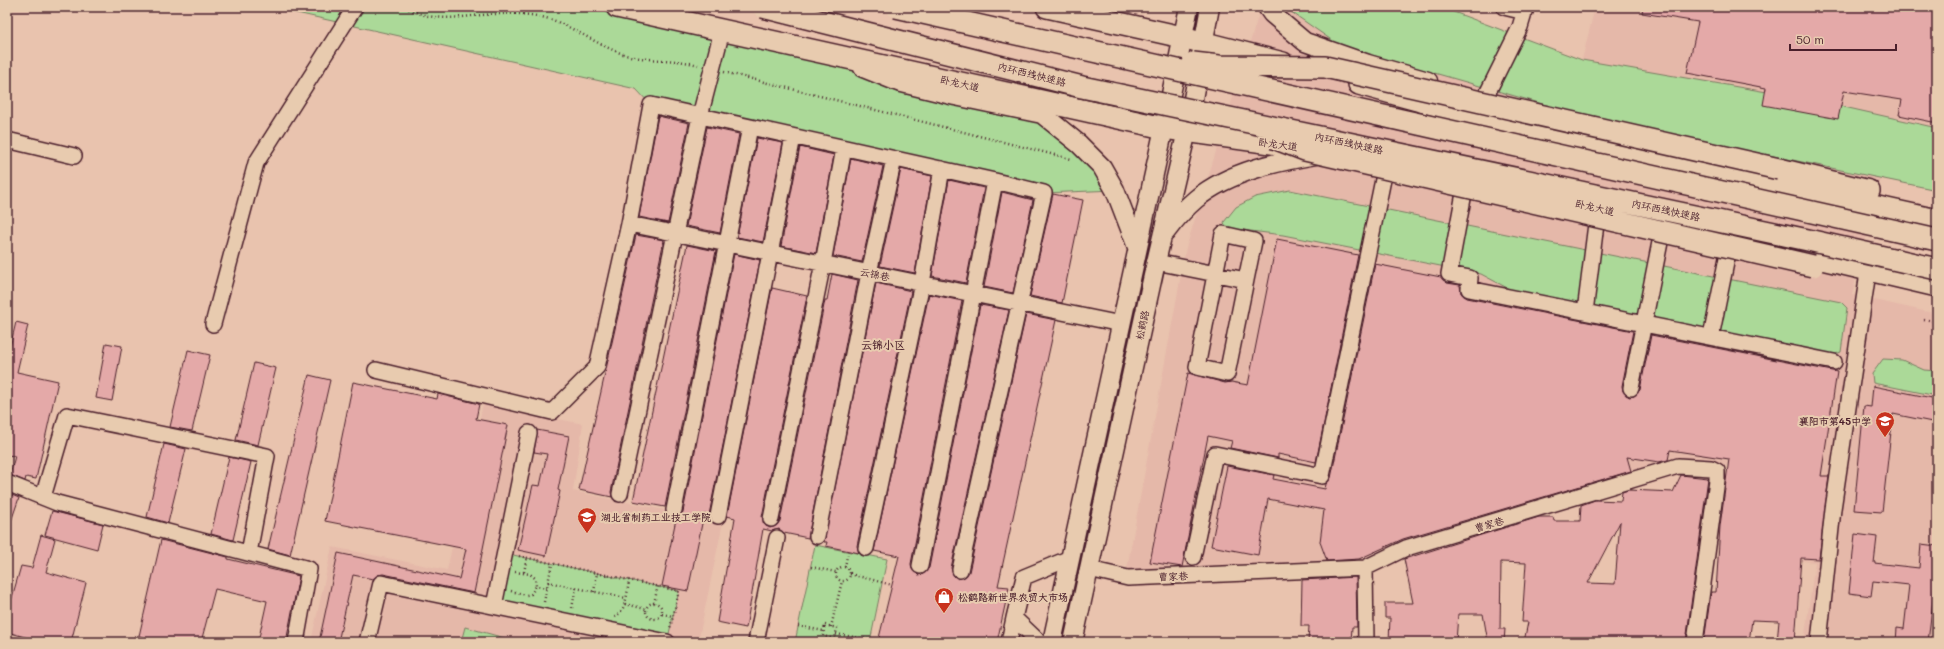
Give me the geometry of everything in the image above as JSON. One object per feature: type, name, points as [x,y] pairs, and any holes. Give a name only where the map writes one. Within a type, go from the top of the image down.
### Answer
[{"type":"highway","name":"卧龙大道","points":[[617,7],[1164,128],[1380,158],[1598,207],[1663,227],[1731,238],[1937,286]]},
{"type":"highway","name":"内环西线快速路","points":[[763,7],[1086,88],[1800,238],[1937,269]]},
{"type":"highway","points":[[896,7],[1090,52],[1937,240]]},
{"type":"highway","points":[[1047,7],[1203,42],[1523,129],[1937,220]]},
{"type":"highway","points":[[1090,52],[1219,66],[1325,67],[1866,190],[1937,216]]},
{"type":"highway","points":[[1086,88],[1207,112],[1305,150],[1663,227],[1867,279],[1937,290]]},
{"type":"main road","points":[[1044,640],[1070,558],[1189,7]]},
{"type":"main road","name":"松鹤路","points":[[1073,642],[1156,262],[1187,132],[1210,7]]},
{"type":"main road","points":[[1267,7],[1272,14],[1305,42],[1368,64],[1442,84],[1523,129]]},
{"type":"main road","points":[[823,53],[898,82],[955,96],[1042,114],[1079,144],[1102,168],[1115,190],[1137,247]]},
{"type":"main road","points":[[1162,237],[1182,212],[1196,199],[1213,187],[1235,176],[1285,161],[1340,151],[1380,158]]},
{"type":"street","points":[[213,324],[256,163],[355,7]]},
{"type":"street","points":[[1481,106],[1520,27],[1526,9],[1504,7]]},
{"type":"street","points":[[620,494],[700,116],[722,31]]},
{"type":"street","points":[[376,370],[552,412],[597,367],[629,224],[652,105],[894,158],[1044,193],[1018,303],[960,570]]},
{"type":"street","points":[[674,510],[750,127]]},
{"type":"street","points":[[718,516],[793,137]]},
{"type":"street","points":[[7,140],[74,156]]},
{"type":"street","points":[[771,519],[823,263],[844,148]]},
{"type":"street","points":[[817,536],[869,273],[894,158]]},
{"type":"street","points":[[1193,558],[1215,454],[1322,476],[1380,158]]},
{"type":"street","points":[[866,548],[922,283],[942,169]]},
{"type":"street","points":[[1466,177],[1449,274],[1470,278],[1469,289],[1834,362]]},
{"type":"street","points":[[920,566],[995,181]]},
{"type":"street","points":[[1585,312],[1598,207]]},
{"type":"street","name":"云锦巷","points":[[629,224],[1120,324]]},
{"type":"street","points":[[1631,388],[1663,227]]},
{"type":"street","points":[[1223,234],[1254,240],[1246,280],[1227,374],[1197,367],[1223,234]]},
{"type":"street","points":[[1711,338],[1731,238]]},
{"type":"street","points":[[1156,262],[1246,280]]},
{"type":"street","points":[[1819,642],[1833,509],[1867,279]]},
{"type":"street","points":[[43,497],[67,415],[267,456],[249,553]]},
{"type":"street","points":[[494,606],[529,433]]},
{"type":"street","name":"曹家巷","points":[[1089,569],[1128,578],[1365,568],[1406,548],[1678,466],[1711,468],[1716,471],[1717,480],[1695,642]]},
{"type":"street","points":[[7,483],[57,503],[309,569],[296,642]]},
{"type":"street","points":[[756,642],[777,538]]},
{"type":"street","points":[[1009,642],[1024,577],[1070,558]]},
{"type":"street","points":[[1365,568],[1366,642]]},
{"type":"street","points":[[367,642],[381,583],[541,616],[668,639]]},
{"type":"street","points":[[1014,618],[1044,640]]},
{"type":"path","points":[[406,7],[431,17],[456,19],[499,14],[527,14],[559,22],[593,41],[624,54],[694,64],[752,80],[1073,160]]},
{"type":"path","points":[[1924,319],[1937,322]]},
{"type":"path","points":[[845,567],[848,551]]},
{"type":"path","points":[[504,553],[679,591],[668,639]]},
{"type":"path","points":[[524,572],[527,558]]},
{"type":"path","points":[[541,616],[552,564]]},
{"type":"path","points":[[810,567],[836,572]]},
{"type":"path","points":[[836,572],[839,568],[845,567]]},
{"type":"path","points":[[845,567],[849,570],[850,574]]},
{"type":"path","points":[[509,590],[526,595],[531,594],[536,586],[535,578],[530,574],[518,571],[512,573]]},
{"type":"path","points":[[836,572],[837,576],[842,580],[848,579],[850,574]]},
{"type":"path","points":[[594,592],[597,573]]},
{"type":"path","points":[[850,574],[892,584]]},
{"type":"path","points":[[611,620],[621,613],[625,604],[629,580]]},
{"type":"path","points":[[832,627],[842,580]]},
{"type":"path","points":[[548,582],[626,598]]},
{"type":"path","points":[[536,586],[547,588]]},
{"type":"path","points":[[654,603],[658,586]]},
{"type":"path","points":[[571,613],[576,588]]},
{"type":"path","points":[[646,609],[649,605],[654,603],[661,606],[662,614]]},
{"type":"path","points":[[625,604],[646,609]]},
{"type":"path","points":[[646,609],[647,615],[651,619],[657,619],[662,614]]},
{"type":"path","points":[[662,614],[673,616]]},
{"type":"path","points":[[798,626],[824,631]]},
{"type":"path","points":[[825,626],[832,627],[837,628],[834,639],[823,636],[825,626]]},
{"type":"path","points":[[836,634],[878,641]]},
{"type":"path","points":[[828,642],[829,638]]},
{"type":"shaded area","points":[[1261,7],[1429,7],[1451,11],[1582,60],[1595,7],[1937,7],[1937,128],[1895,119],[1852,295],[1937,314],[1937,642],[1804,642],[1815,562],[1757,557],[1766,468],[1679,463],[1361,561],[1126,574],[1186,248]]},
{"type":"shaded area","name":"湖北省制药工业技工学院","points":[[483,404],[583,424],[573,491],[723,522],[698,642],[311,642],[332,547],[447,570]]},
{"type":"green space","points":[[270,7],[613,7],[1042,114],[1115,190],[1044,193],[651,105],[636,89]]},
{"type":"green space","points":[[1284,7],[1429,7],[1451,11],[1582,60],[1813,100],[1937,128],[1937,190],[1595,119],[1340,46]]},
{"type":"green space","points":[[1290,190],[1841,302],[1847,308],[1841,352],[1833,355],[1513,291],[1481,274],[1283,235],[1226,228],[1224,222],[1236,207],[1255,197]]},
{"type":"green space","points":[[1883,359],[1902,360],[1924,370],[1937,371],[1937,396],[1873,383],[1872,374]]},
{"type":"green space","points":[[815,545],[887,559],[870,642],[795,642]]},
{"type":"green space","points":[[504,553],[679,591],[667,642],[494,606]]},
{"type":"green space","points":[[465,627],[519,642],[461,642]]},
{"type":"building","points":[[1643,7],[1937,7],[1937,123],[1899,115],[1902,100],[1844,91],[1838,119],[1763,105],[1766,88],[1687,73],[1698,22],[1642,13]]},
{"type":"building","points":[[658,116],[689,123],[668,223],[639,217]]},
{"type":"building","points":[[707,127],[739,134],[720,233],[686,226]]},
{"type":"building","points":[[757,138],[783,143],[763,242],[737,237]]},
{"type":"building","points":[[800,147],[834,155],[816,253],[781,246]]},
{"type":"building","points":[[851,158],[883,166],[862,262],[833,256]]},
{"type":"building","points":[[901,169],[932,176],[915,273],[880,266]]},
{"type":"building","points":[[949,180],[984,188],[966,283],[932,276]]},
{"type":"building","points":[[1002,192],[1033,200],[1013,293],[984,287]]},
{"type":"building","points":[[1053,194],[1083,200],[1062,303],[1030,296]]},
{"type":"building","points":[[636,235],[664,240],[611,492],[612,497],[579,490]]},
{"type":"building","points":[[1277,239],[1358,255],[1316,462],[1278,454],[1278,458],[1230,448],[1232,441],[1208,436],[1182,567],[1150,562],[1188,373],[1225,383],[1231,382],[1248,385]]},
{"type":"building","points":[[687,245],[716,251],[665,507],[633,501]]},
{"type":"building","points":[[734,254],[760,260],[709,515],[704,514],[688,591],[662,586],[676,519],[683,512]]},
{"type":"building","points":[[1375,264],[1441,277],[1447,283],[1460,285],[1461,293],[1467,298],[1633,331],[1622,386],[1623,391],[1629,397],[1634,396],[1640,390],[1651,335],[1837,372],[1821,476],[1829,476],[1819,559],[1801,558],[1795,642],[1777,642],[1779,621],[1752,620],[1749,642],[1704,642],[1711,592],[1716,592],[1720,526],[1729,459],[1670,450],[1668,460],[1659,462],[1627,457],[1631,471],[1403,539],[1359,559],[1327,561],[1320,542],[1324,510],[1268,499],[1258,555],[1211,546],[1227,466],[1274,475],[1273,479],[1325,489],[1326,484],[1331,478]]},
{"type":"building","points":[[832,274],[858,280],[808,538],[784,533],[779,529],[772,531],[763,529],[746,628],[717,622],[735,518],[727,516],[772,288],[807,296],[762,517],[765,525],[770,528],[777,525],[780,521],[825,300],[827,300]]},
{"type":"building","points":[[876,283],[911,291],[857,546],[859,553],[826,546],[827,542],[824,542]]},
{"type":"building","points":[[929,294],[962,301],[911,564],[912,569],[918,575],[923,574],[929,568],[980,305],[1009,310],[951,568],[954,576],[958,579],[966,576],[969,572],[1026,314],[1056,320],[998,586],[1009,587],[997,642],[878,642],[899,556],[874,551]]},
{"type":"building","points":[[16,322],[28,325],[17,372],[58,381],[36,479],[26,477],[25,481],[10,475],[15,456],[7,455],[7,360]]},
{"type":"building","points":[[106,343],[122,346],[112,401],[96,398]]},
{"type":"building","points":[[188,350],[210,355],[192,431],[170,427]]},
{"type":"building","points":[[254,363],[276,368],[258,445],[236,440]]},
{"type":"building","points":[[309,375],[330,380],[290,555],[268,549]]},
{"type":"building","points":[[353,382],[437,399],[438,394],[479,404],[476,419],[508,425],[474,593],[383,574],[378,575],[373,579],[353,575],[338,642],[319,642],[338,553],[459,579],[466,549],[325,521]]},
{"type":"building","points":[[1873,386],[1937,399],[1937,423],[1893,414],[1882,512],[1854,510],[1864,406],[1871,407]]},
{"type":"building","points":[[537,430],[569,436],[558,490],[560,491],[546,556],[518,550],[533,485],[540,486],[547,454],[534,452]]},
{"type":"building","points":[[164,444],[186,449],[168,523],[147,517]]},
{"type":"building","points":[[229,457],[251,462],[233,540],[211,534]]},
{"type":"building","points":[[1681,475],[1708,478],[1686,642],[1524,642],[1528,622],[1522,622],[1526,563],[1501,562],[1500,629],[1505,629],[1504,642],[1488,642],[1483,614],[1458,614],[1456,642],[1389,642],[1390,618],[1385,618],[1385,603],[1413,603],[1404,559],[1539,517],[1553,517],[1554,521],[1580,521],[1581,505],[1595,500],[1621,501],[1622,492],[1628,490],[1673,492]],"holes":[[[1620,522],[1615,584],[1588,583]]]},
{"type":"building","points":[[7,493],[19,498],[9,527],[7,527]]},
{"type":"building","points":[[52,511],[103,524],[97,549],[45,535]]},
{"type":"building","points":[[1855,534],[1877,537],[1874,563],[1919,568],[1921,544],[1937,546],[1937,565],[1928,642],[1896,642],[1897,628],[1904,629],[1909,585],[1873,581],[1871,596],[1849,593]]},
{"type":"building","points":[[41,535],[55,539],[46,572],[86,583],[71,642],[43,642],[7,632],[7,599],[11,601],[21,566],[32,568]]},
{"type":"building","points":[[161,540],[228,557],[228,559],[299,576],[286,642],[258,642],[267,601],[215,589],[201,642],[163,642],[139,636]]},
{"type":"building","points":[[1356,577],[1357,627],[1352,627],[1351,642],[1308,642],[1309,626],[1301,626],[1302,580]]},
{"type":"place","name":"襄阳市第45中学","points":[[1885,438]]},
{"type":"place","name":"湖北省制药工业技工学院","points":[[587,534]]},
{"type":"place","name":"松鹤路新世界农贸大市场","points":[[944,614]]},
{"type":"district","name":"云锦小区","points":[[883,345]]}]
